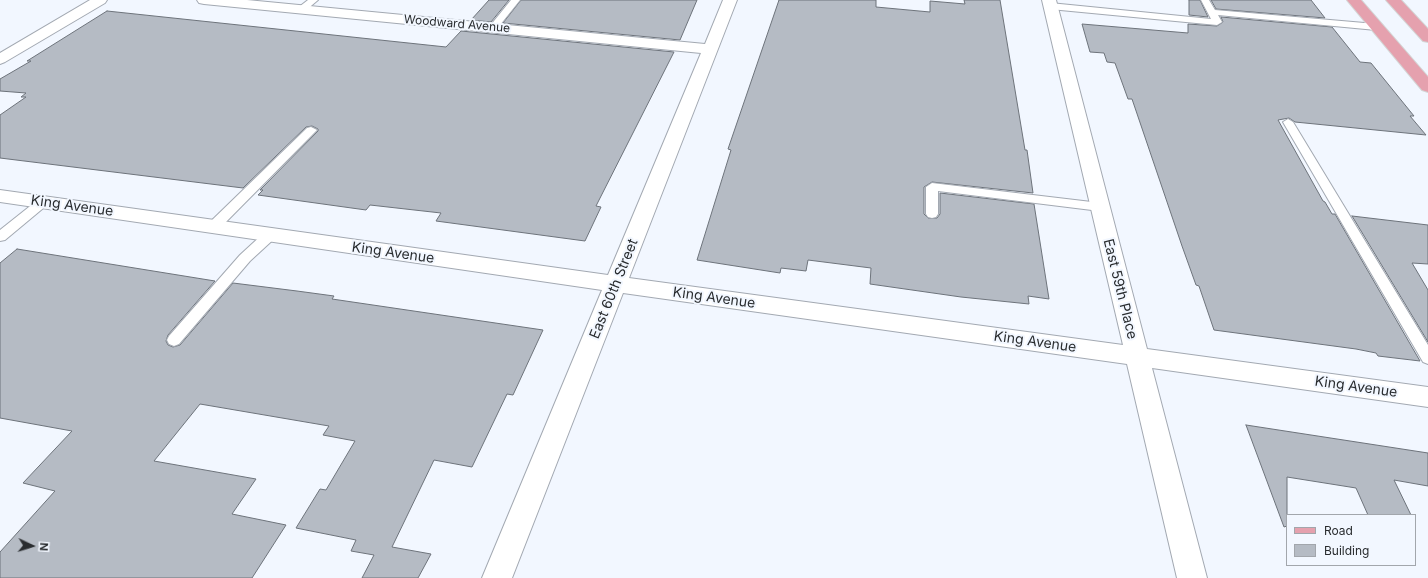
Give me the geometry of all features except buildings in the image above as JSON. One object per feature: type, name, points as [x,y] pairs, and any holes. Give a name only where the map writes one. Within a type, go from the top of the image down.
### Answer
[{"type":"main road","points":[[1354,0],[1428,87]]},
{"type":"main road","points":[[1393,0],[1427,36]]},
{"type":"street","points":[[0,59],[100,0]]},
{"type":"street","name":"Woodward Avenue","points":[[204,0],[710,49]]},
{"type":"street","name":"East 60th Street","points":[[497,578],[730,0]]},
{"type":"street","name":"East 59th Place","points":[[1049,3],[1192,578]]},
{"type":"street","name":"King Avenue","points":[[0,196],[616,284],[1428,397]]},
{"type":"lane","points":[[302,9],[314,0]]},
{"type":"lane","points":[[493,28],[516,0]]},
{"type":"lane","points":[[1049,3],[1217,22],[1205,0]]},
{"type":"lane","points":[[1212,12],[1376,27]]},
{"type":"lane","points":[[1288,122],[1428,358]]},
{"type":"lane","points":[[213,227],[311,130]]},
{"type":"lane","points":[[932,214],[932,187],[1100,207]]},
{"type":"lane","points":[[0,237],[43,202]]},
{"type":"lane","points":[[174,340],[245,258],[270,235]]}]
